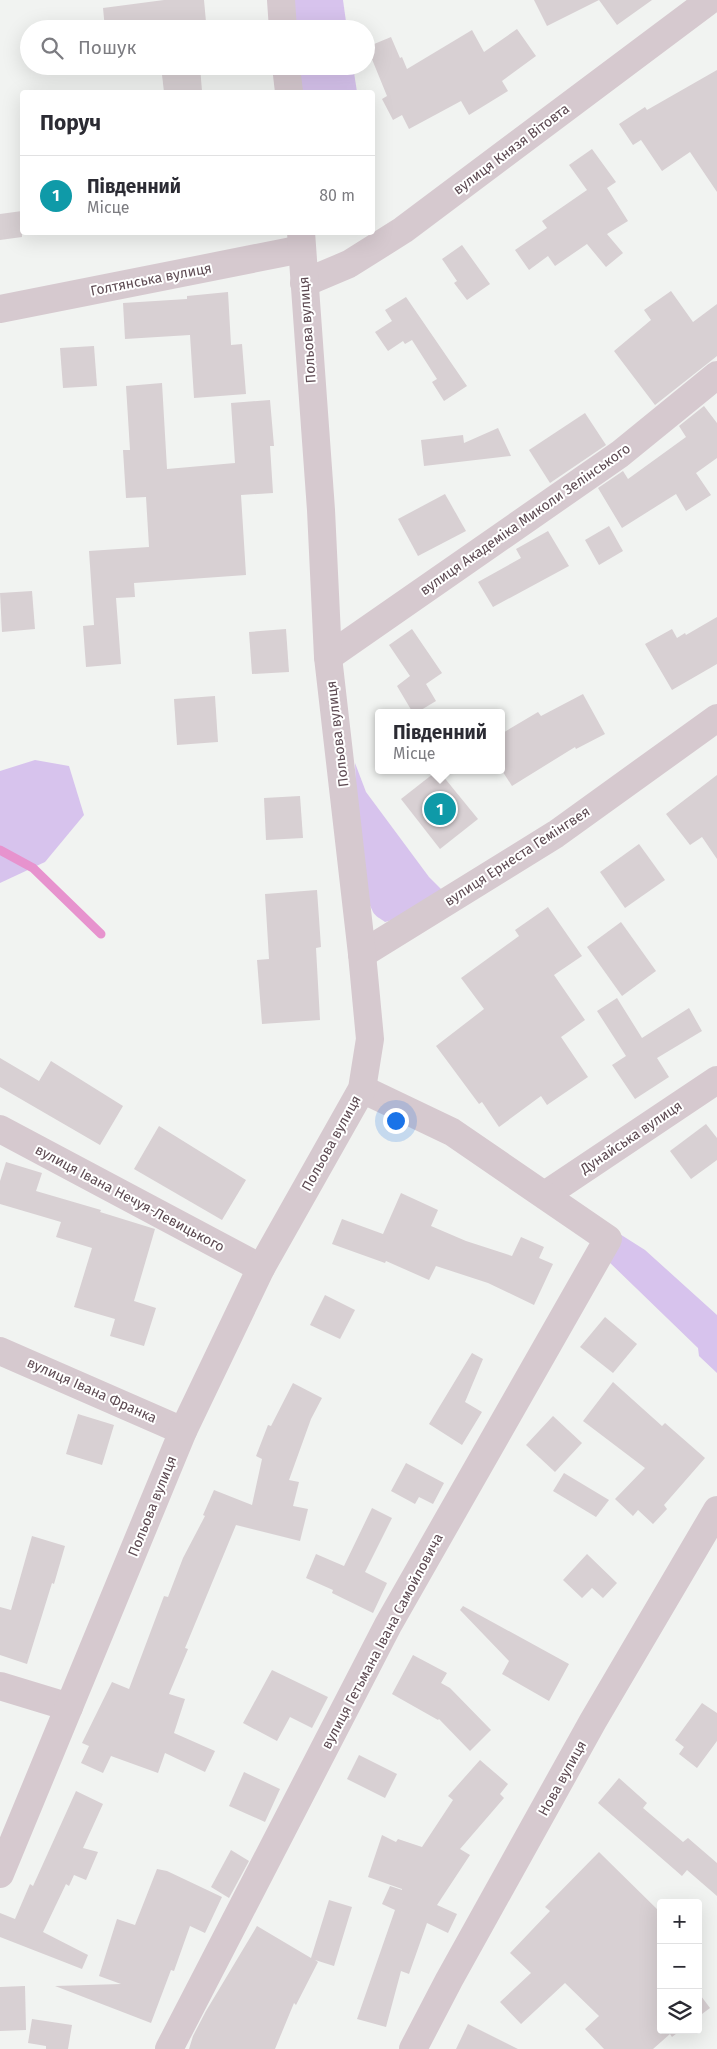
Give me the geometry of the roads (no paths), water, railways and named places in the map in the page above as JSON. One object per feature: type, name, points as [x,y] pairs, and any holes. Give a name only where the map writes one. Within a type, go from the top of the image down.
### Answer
[{"type":"street","points":[[281,0],[282,20]]},
{"type":"street","name":"вулиця Князя Вітовта","points":[[304,283],[349,264],[403,230],[710,0]]},
{"type":"street","points":[[287,75],[289,90]]},
{"type":"street","name":"Польова вулиця","points":[[0,1874],[183,1431],[261,1268],[362,1088],[370,1040],[328,657],[321,510],[301,241]]},
{"type":"street","name":"Голтянська вулиця","points":[[0,309],[301,241]]},
{"type":"street","name":"вулиця Академіка Миколи Зелінського","points":[[328,657],[620,454],[717,375]]},
{"type":"street","name":"вулиця Ернеста Гемінгвея","points":[[362,954],[556,834],[717,718]]},
{"type":"street","name":"Дунайська вулиця","points":[[545,1195],[717,1080]]},
{"type":"street","points":[[362,1088],[452,1132],[545,1195]]},
{"type":"street","name":"вулиця Івана Нечуя-Левицького","points":[[0,1129],[261,1268]]},
{"type":"street","name":"вулиця Гетьмана Івана Самойловича","points":[[170,2049],[388,1625],[608,1239],[545,1195]]},
{"type":"street","name":"вулиця Івана Франка","points":[[0,1351],[183,1431]]},
{"type":"street","name":"Нова вулиця","points":[[413,2049],[448,1980],[593,1720],[717,1510]]},
{"type":"street","points":[[0,1686],[69,1707]]},
{"type":"waterway","points":[[0,850],[33,868],[101,934]]},
{"type":"place","name":"Південний","points":[[440,809]]}]
